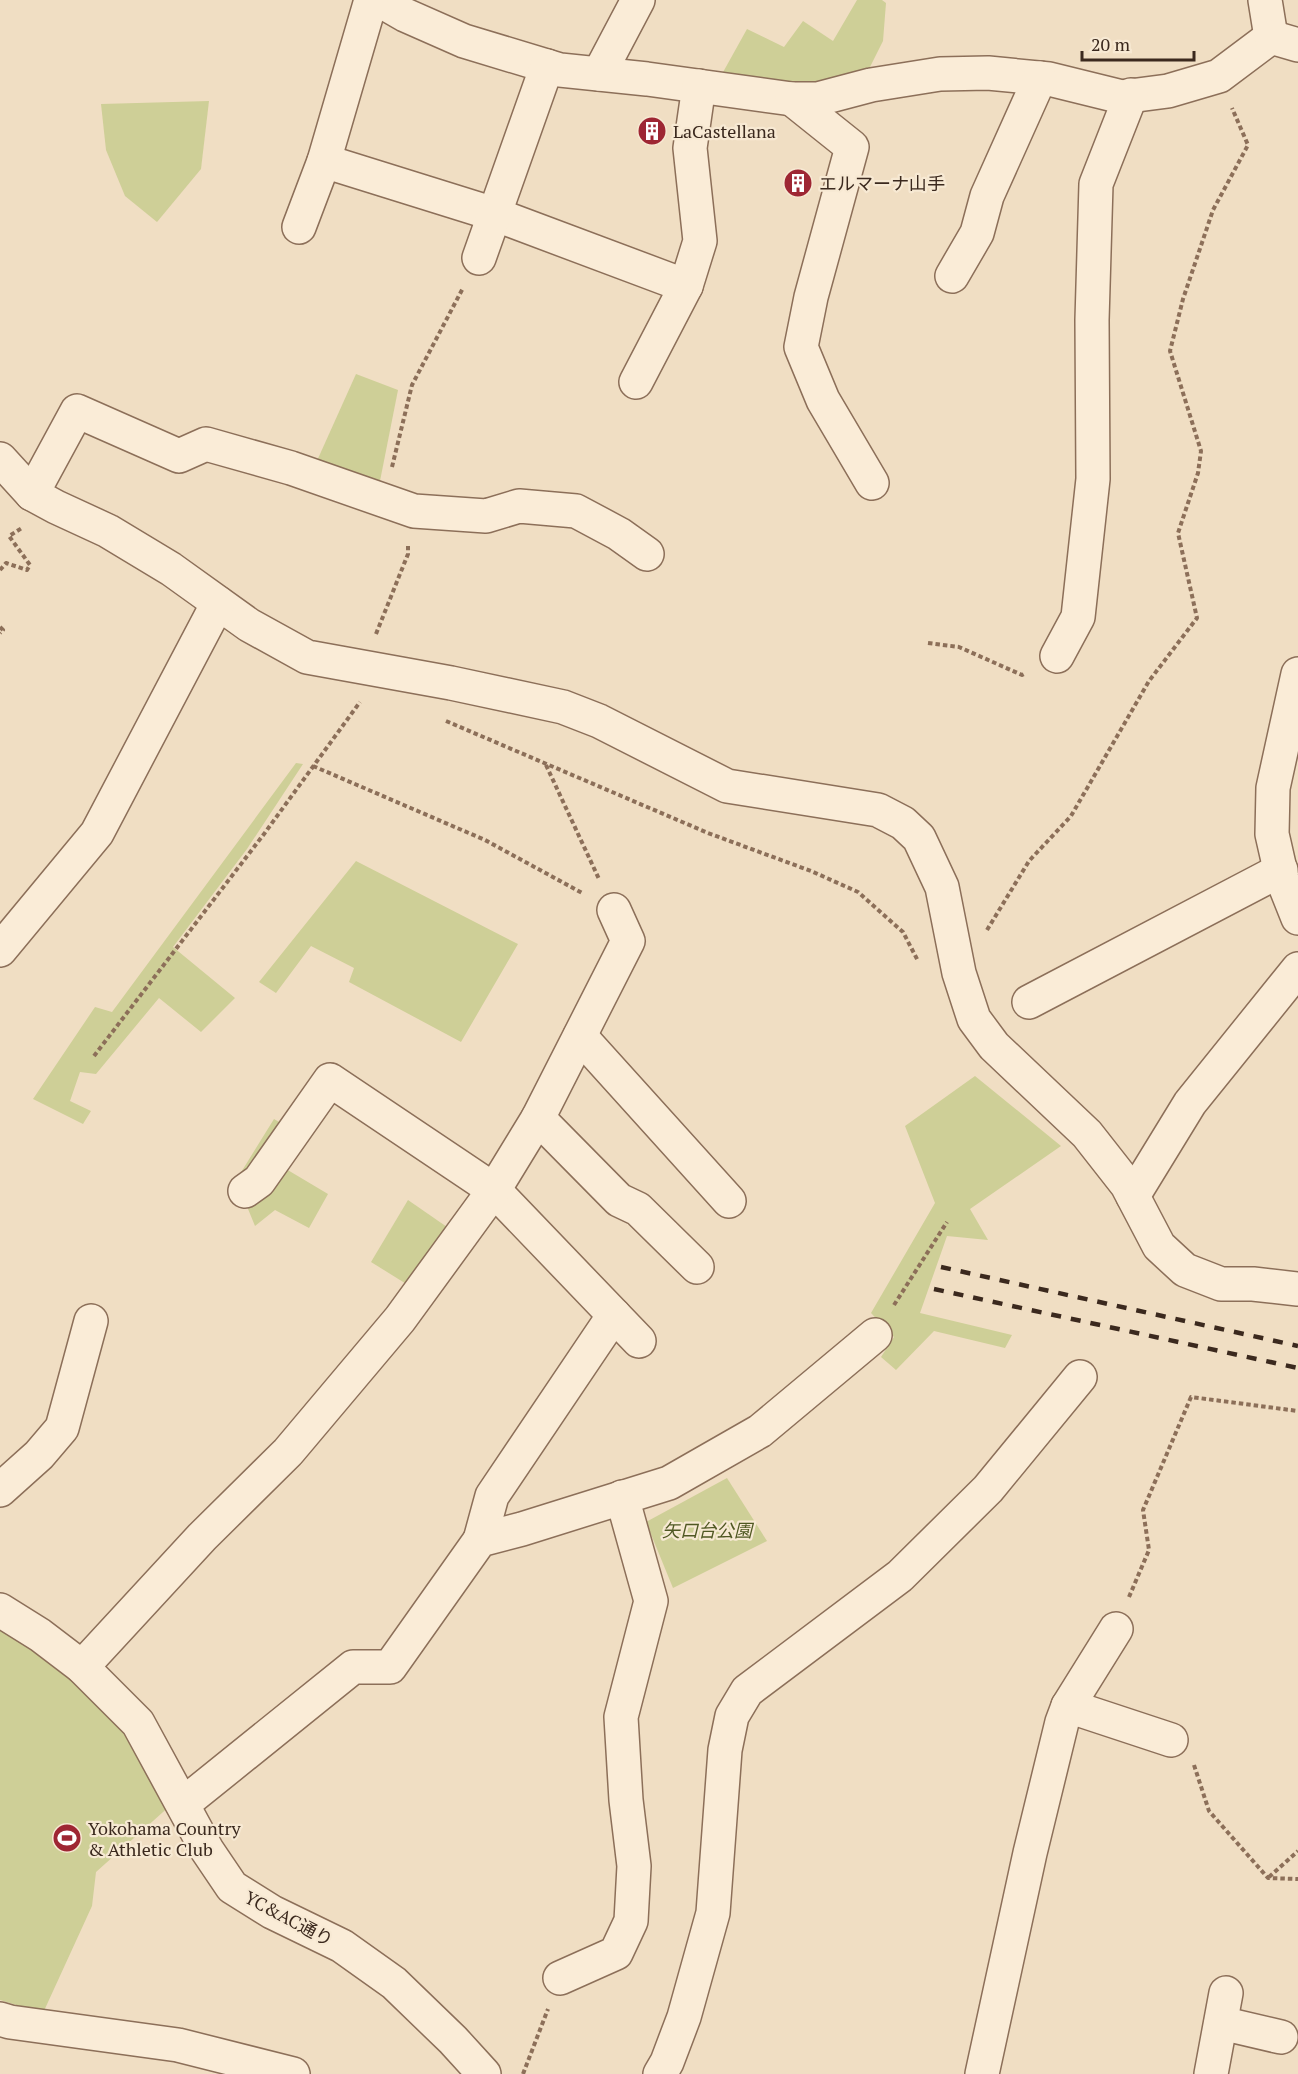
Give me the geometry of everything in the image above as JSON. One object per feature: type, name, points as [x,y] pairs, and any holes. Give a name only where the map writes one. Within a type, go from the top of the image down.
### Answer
[{"type":"street","points":[[299,227],[324,161],[371,0]]},
{"type":"street","points":[[599,74],[638,0]]},
{"type":"street","points":[[399,5],[464,41],[560,70],[792,99],[818,99],[871,85],[940,74],[988,73],[1049,79],[1122,96],[1168,91],[1219,76],[1285,41],[1265,0]]},
{"type":"street","points":[[478,258],[547,66]]},
{"type":"street","points":[[952,276],[977,233],[987,196],[1040,78]]},
{"type":"street","points":[[636,382],[686,286],[700,241],[690,148],[699,86]]},
{"type":"street","points":[[1043,663],[1078,617],[1093,479],[1092,320],[1096,184],[1131,95]]},
{"type":"street","points":[[792,99],[852,147],[811,297],[801,347],[823,399],[872,483]]},
{"type":"street","points":[[324,161],[494,214],[686,286]]},
{"type":"street","points":[[44,500],[77,411],[179,456],[206,444],[291,468],[414,511],[486,516],[519,506],[576,511],[619,534],[646,554]]},
{"type":"street","points":[[0,459],[44,500],[108,531],[171,569],[249,625],[307,657],[362,683],[451,683],[563,707],[599,721],[727,786],[878,810],[903,824],[919,838],[942,887],[958,973],[974,1019],[994,1046],[1087,1134],[1126,1185],[1159,1246],[1185,1270],[1221,1284],[1253,1284],[1298,1289]]},
{"type":"street","points":[[0,950],[97,833],[218,603]]},
{"type":"street","points":[[1298,674],[1273,788],[1272,834],[1281,870],[1298,918]]},
{"type":"street","points":[[1029,1002],[1281,870]]},
{"type":"street","points":[[82,1667],[202,1537],[288,1452],[400,1320],[494,1190],[538,1118],[628,941],[614,910]]},
{"type":"street","points":[[1133,1197],[1190,1103],[1298,969]]},
{"type":"street","points":[[580,1036],[729,1201]]},
{"type":"street","points":[[245,1191],[259,1180],[330,1080],[494,1190],[639,1341]]},
{"type":"street","points":[[538,1118],[619,1200],[638,1209],[697,1268]]},
{"type":"street","points":[[183,1804],[353,1667],[390,1667],[480,1540],[492,1496],[614,1315]]},
{"type":"street","points":[[0,1490],[39,1455],[62,1428],[91,1321]]},
{"type":"street","points":[[480,1540],[669,1483],[760,1431],[875,1335]]},
{"type":"street","points":[[660,2074],[684,2017],[713,1913],[726,1750],[732,1716],[747,1691],[900,1576],[988,1489],[1080,1377]]},
{"type":"street","points":[[560,1978],[616,1953],[631,1921],[634,1866],[626,1800],[621,1717],[651,1601],[622,1497]]},
{"type":"street","name":"YC&AC通り","points":[[0,1610],[40,1635],[82,1667],[138,1723],[207,1850],[232,1887],[272,1912],[342,1946],[394,1983],[453,2040],[484,2074]]},
{"type":"street","points":[[981,2074],[1030,1853],[1062,1722],[1068,1706],[1116,1629]]},
{"type":"street","points":[[1068,1706],[1171,1740]]},
{"type":"street","points":[[1211,2074],[1224,2008],[1281,2037]]},
{"type":"street","points":[[0,2019],[178,2045],[293,2074]]},
{"type":"path","points":[[958,973],[1029,861],[1071,816],[1149,681],[1197,618],[1178,533],[1198,473],[1201,451],[1170,351],[1183,299],[1213,210],[1248,146],[1219,76]]},
{"type":"path","points":[[94,1056],[264,834],[313,766],[362,683],[408,554],[396,504],[412,385],[478,258]]},
{"type":"path","points":[[0,570],[6,562],[27,570],[30,565],[9,536],[44,500]]},
{"type":"path","points":[[0,627],[3,630],[0,633]]},
{"type":"path","points":[[928,643],[959,647],[1022,675],[1043,663]]},
{"type":"path","points":[[439,717],[708,833],[811,871],[858,892],[903,932],[922,970]]},
{"type":"path","points":[[546,765],[614,910]]},
{"type":"path","points":[[313,766],[485,840],[614,910]]},
{"type":"path","points":[[875,1335],[947,1222]]},
{"type":"path","points":[[1116,1629],[1149,1550],[1143,1510],[1191,1396],[1298,1411]]},
{"type":"path","points":[[1194,1765],[1209,1810],[1268,1878],[1298,1879]]},
{"type":"path","points":[[1268,1878],[1298,1851]]},
{"type":"path","points":[[523,2074],[560,1978]]},
{"type":"green space","points":[[857,0],[882,0],[886,3],[883,41],[867,73],[807,83],[758,84],[722,74],[747,29],[784,47],[803,21],[833,41]]},
{"type":"green space","points":[[209,101],[201,169],[157,222],[125,196],[106,150],[101,104]]},
{"type":"green space","points":[[356,374],[398,390],[379,486],[316,463]]},
{"type":"green space","points":[[296,763],[303,764],[247,849],[173,947],[235,998],[201,1032],[159,998],[96,1074],[80,1072],[70,1101],[91,1111],[83,1124],[33,1099],[95,1007],[112,1012]]},
{"type":"green space","points":[[356,861],[518,944],[461,1042],[349,982],[354,968],[311,946],[276,993],[259,982]]},
{"type":"green space","points":[[975,1076],[1061,1146],[970,1209],[988,1240],[947,1236],[920,1313],[1012,1335],[1005,1348],[934,1331],[896,1370],[881,1357],[894,1337],[871,1313],[935,1203],[905,1126]]},
{"type":"green space","points":[[274,1119],[286,1126],[286,1169],[328,1194],[309,1228],[275,1210],[255,1226],[246,1204],[240,1174]]},
{"type":"green space","points":[[408,1200],[447,1227],[408,1285],[371,1262]]},
{"type":"green space","name":"矢口台公園","points":[[727,1478],[767,1541],[673,1588],[646,1522]]},
{"type":"green space","name":"Yokohama Country & Athletic Club","points":[[0,1625],[88,1688],[121,1724],[172,1804],[96,1872],[92,1906],[43,2013],[0,2000]]},
{"type":"railway","points":[[941,1267],[1298,1346]]},
{"type":"railway","points":[[934,1289],[1298,1368]]},
{"type":"place","name":"LaCastellana","points":[[652,131]]},
{"type":"place","name":"エルマーナ山手","points":[[798,183]]},
{"type":"place","name":"Yokohama Country & Athletic Club","points":[[67,1838]]}]
